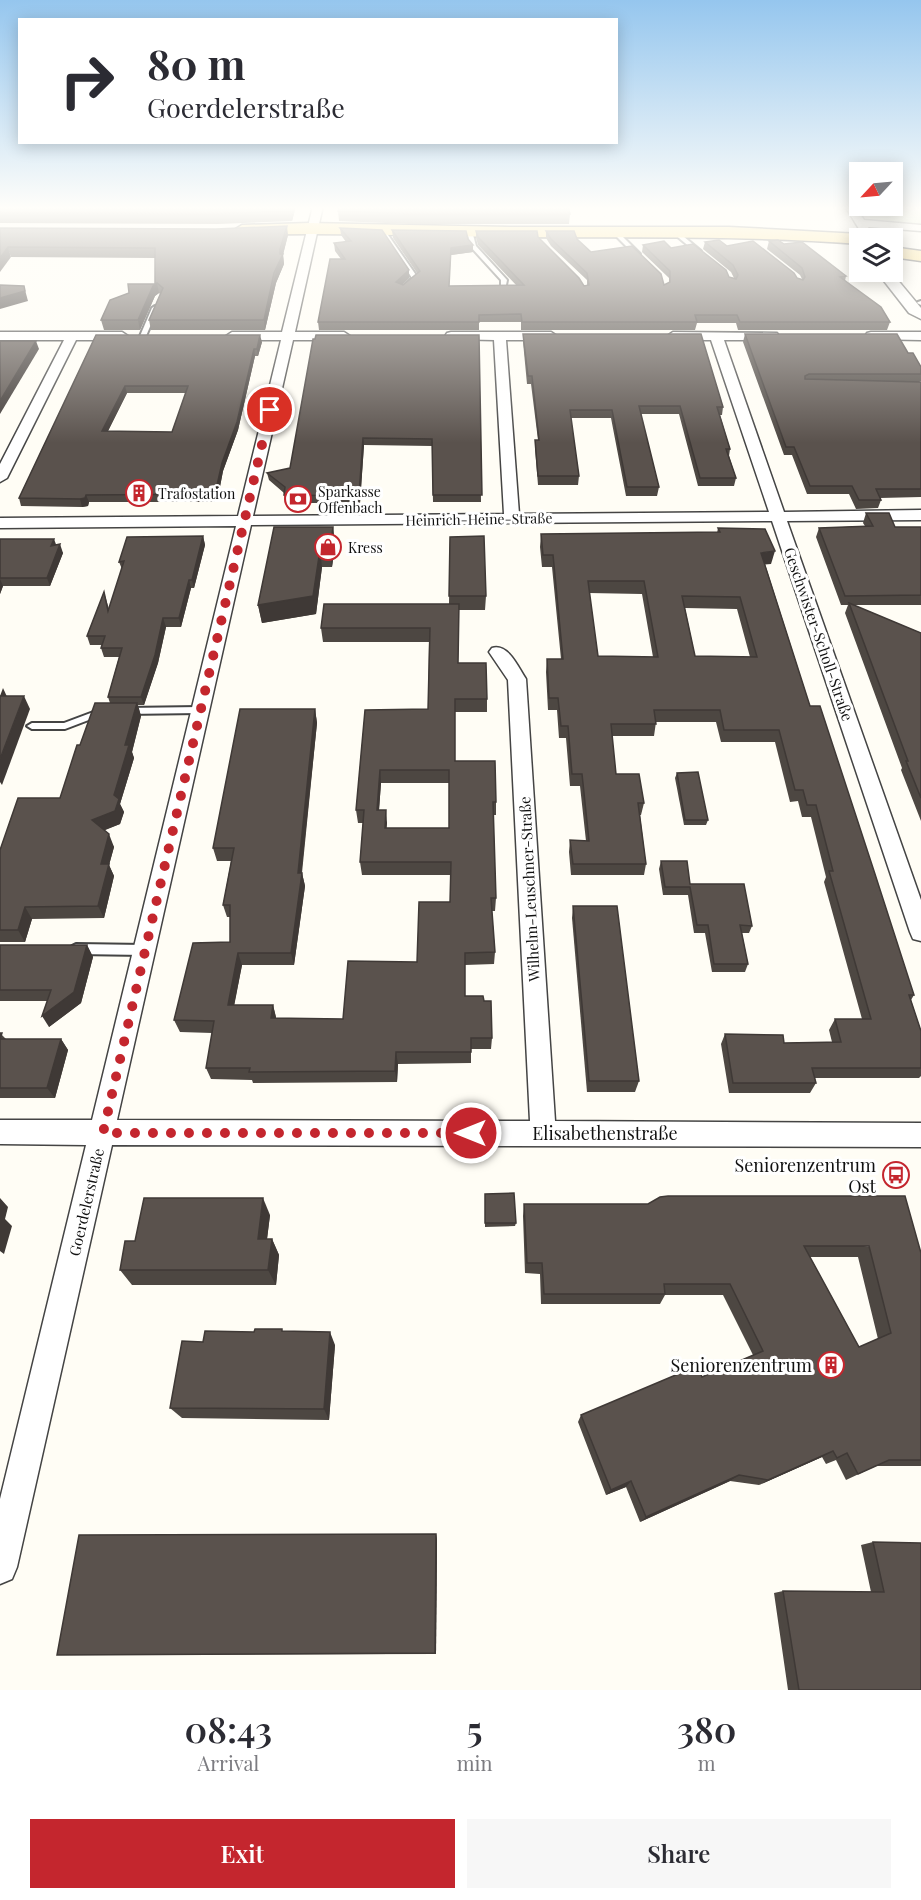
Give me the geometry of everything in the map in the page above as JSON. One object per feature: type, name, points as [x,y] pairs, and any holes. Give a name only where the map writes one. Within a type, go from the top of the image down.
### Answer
[{"type":"street","name":"Goerdelerstraße","points":[[0,1567],[103,1133],[243,521],[300,285]]},
{"type":"street","points":[[894,285],[914,310],[921,306],[908,285]]},
{"type":"street","points":[[0,336],[149,336]]},
{"type":"street","points":[[0,478],[72,336]]},
{"type":"street","points":[[221,336],[357,336]]},
{"type":"street","points":[[440,336],[568,336]]},
{"type":"street","points":[[500,336],[512,519]]},
{"type":"street","points":[[659,336],[783,336]]},
{"type":"street","name":"Geschwister-Scholl-Straße","points":[[716,336],[921,932]]},
{"type":"street","points":[[861,336],[921,336]]},
{"type":"street","name":"Heinrich-Heine-Straße","points":[[0,523],[921,515]]},
{"type":"street","name":"Wilhelm-Leuschner-Straße","points":[[498,652],[517,679],[543,1132]]},
{"type":"street","name":"Elisabethenstraße","points":[[0,1132],[921,1135]]},
{"type":"lane","points":[[402,290],[408,285]]},
{"type":"lane","points":[[503,285],[503,289]]},
{"type":"lane","points":[[149,336],[160,297]]},
{"type":"lane","points":[[32,726],[65,726],[98,711],[200,710]]},
{"type":"lane","points":[[67,949],[145,950]]},
{"type":"building","points":[[0,285],[24,286],[25,291],[0,298]]},
{"type":"building","points":[[128,285],[155,285],[138,320],[101,320],[110,300],[129,293]]},
{"type":"building","points":[[159,285],[271,285],[264,320],[149,320],[163,288]]},
{"type":"building","points":[[325,285],[851,285],[881,307],[890,322],[740,322],[737,315],[695,315],[697,322],[522,322],[521,314],[479,315],[479,322],[318,322]]},
{"type":"building","points":[[523,334],[701,334],[723,407],[717,407],[730,449],[726,449],[736,478],[700,478],[680,406],[639,406],[659,487],[627,487],[612,410],[570,410],[579,476],[538,476],[535,440],[539,440],[532,376],[528,376]]},
{"type":"building","points":[[745,334],[897,334],[908,353],[913,353],[921,367],[921,374],[809,374],[805,376],[805,379],[921,382],[921,489],[876,489],[881,500],[859,500],[852,486],[810,486],[794,447],[786,447]]},
{"type":"building","points":[[96,335],[260,335],[257,349],[254,349],[237,422],[222,463],[215,494],[86,495],[85,498],[80,499],[19,498]],"holes":[[[125,386],[188,386],[172,432],[102,431]]]},
{"type":"building","points":[[316,335],[479,335],[482,495],[433,495],[432,439],[363,438],[359,496],[284,495],[285,487],[267,473],[290,468],[313,339]]},
{"type":"building","points":[[0,341],[36,341],[0,401]]},
{"type":"building","points":[[866,513],[889,513],[895,527],[921,527],[921,595],[845,596],[819,528],[873,526]]},
{"type":"building","points":[[274,527],[333,527],[330,550],[320,550],[313,596],[258,605]]},
{"type":"building","points":[[718,528],[765,529],[775,551],[761,553],[810,706],[820,706],[914,995],[909,995],[921,1031],[921,1068],[812,1068],[816,1083],[733,1083],[725,1034],[783,1035],[784,1043],[841,1042],[835,1019],[871,1019],[829,871],[833,871],[816,805],[807,805],[803,790],[795,790],[779,730],[724,730],[720,710],[654,710],[656,724],[611,724],[616,774],[639,774],[644,803],[638,803],[646,864],[573,864],[570,840],[589,841],[582,774],[572,774],[568,726],[561,726],[558,698],[549,698],[547,659],[563,659],[553,555],[543,555],[541,534],[720,532]],"holes":[[[588,581],[644,581],[658,657],[598,656]],[[682,596],[740,597],[757,657],[695,656]]]},
{"type":"building","points":[[203,536],[192,580],[189,580],[179,618],[163,618],[155,655],[141,697],[108,697],[122,648],[101,648],[105,636],[87,636],[104,592],[108,611],[124,561],[119,562],[127,537]]},
{"type":"building","points":[[484,536],[486,596],[449,596],[450,537]]},
{"type":"building","points":[[0,539],[54,539],[51,546],[60,544],[47,578],[0,578]]},
{"type":"building","points":[[849,603],[921,633],[921,798],[906,761],[908,761]]},
{"type":"building","points":[[324,604],[459,604],[458,663],[486,663],[487,699],[455,699],[455,761],[495,761],[496,802],[493,802],[496,898],[491,898],[495,952],[465,953],[465,996],[483,996],[484,1001],[491,1001],[492,1038],[471,1038],[471,1052],[396,1052],[395,1071],[249,1072],[250,1068],[206,1068],[214,1021],[174,1020],[193,943],[230,942],[230,905],[223,905],[234,848],[213,848],[240,709],[315,709],[298,873],[302,873],[291,953],[238,953],[228,1005],[273,1005],[271,1018],[343,1019],[348,961],[417,962],[419,902],[450,902],[451,862],[360,862],[364,810],[356,810],[365,710],[428,709],[430,628],[321,628]],"holes":[[[380,770],[449,770],[449,828],[385,828],[386,810],[377,810]]]},
{"type":"building","points":[[0,696],[24,696],[0,759]]},
{"type":"building","points":[[95,703],[137,703],[125,745],[129,745],[114,795],[119,799],[115,811],[92,820],[109,834],[101,864],[109,864],[98,906],[25,907],[18,930],[0,930],[0,850],[18,798],[60,798],[77,745],[80,745]]},
{"type":"building","points":[[698,772],[708,820],[685,820],[677,773]]},
{"type":"building","points":[[661,861],[687,861],[690,884],[744,884],[752,926],[740,925],[748,964],[714,964],[708,925],[697,925],[690,887],[665,887]]},
{"type":"building","points":[[573,906],[617,906],[639,1081],[589,1081]]},
{"type":"building","points":[[0,945],[87,945],[74,992],[42,1016],[51,990],[0,990]]},
{"type":"building","points":[[0,1039],[61,1039],[47,1088],[0,1088]]},
{"type":"building","points":[[514,1193],[516,1223],[485,1223],[485,1194]]},
{"type":"building","name":"Seniorenzentrum","points":[[905,1196],[921,1253],[921,1460],[889,1460],[858,1474],[847,1453],[837,1458],[833,1451],[768,1480],[739,1475],[646,1517],[631,1481],[611,1490],[581,1415],[697,1366],[702,1377],[763,1351],[730,1284],[664,1284],[665,1294],[544,1294],[542,1263],[527,1263],[524,1204],[648,1204],[660,1197]],"holes":[[[804,1246],[869,1246],[891,1333],[859,1347]]]},
{"type":"building","points":[[144,1198],[263,1198],[258,1239],[272,1239],[268,1270],[120,1270],[125,1241],[135,1241]]},
{"type":"building","points":[[255,1329],[330,1332],[324,1409],[170,1408],[182,1341],[203,1342],[205,1331],[254,1332]]},
{"type":"building","points":[[436,1534],[435,1653],[57,1655],[79,1535]]},
{"type":"building","points":[[873,1542],[921,1543],[921,1690],[799,1690],[783,1591],[884,1592]]},
{"type":"place","name":"Trafostation","points":[[139,493]]},
{"type":"place","name":"Sparkasse Offenbach","points":[[298,499]]},
{"type":"place","name":"Kress","points":[[328,547]]},
{"type":"place","name":"Seniorenzentrum Ost","points":[[896,1175]]},
{"type":"place","name":"Seniorenzentrum","points":[[831,1365]]},
{"type":"route","points":[[270,410],[103,1133],[471,1133]]}]
